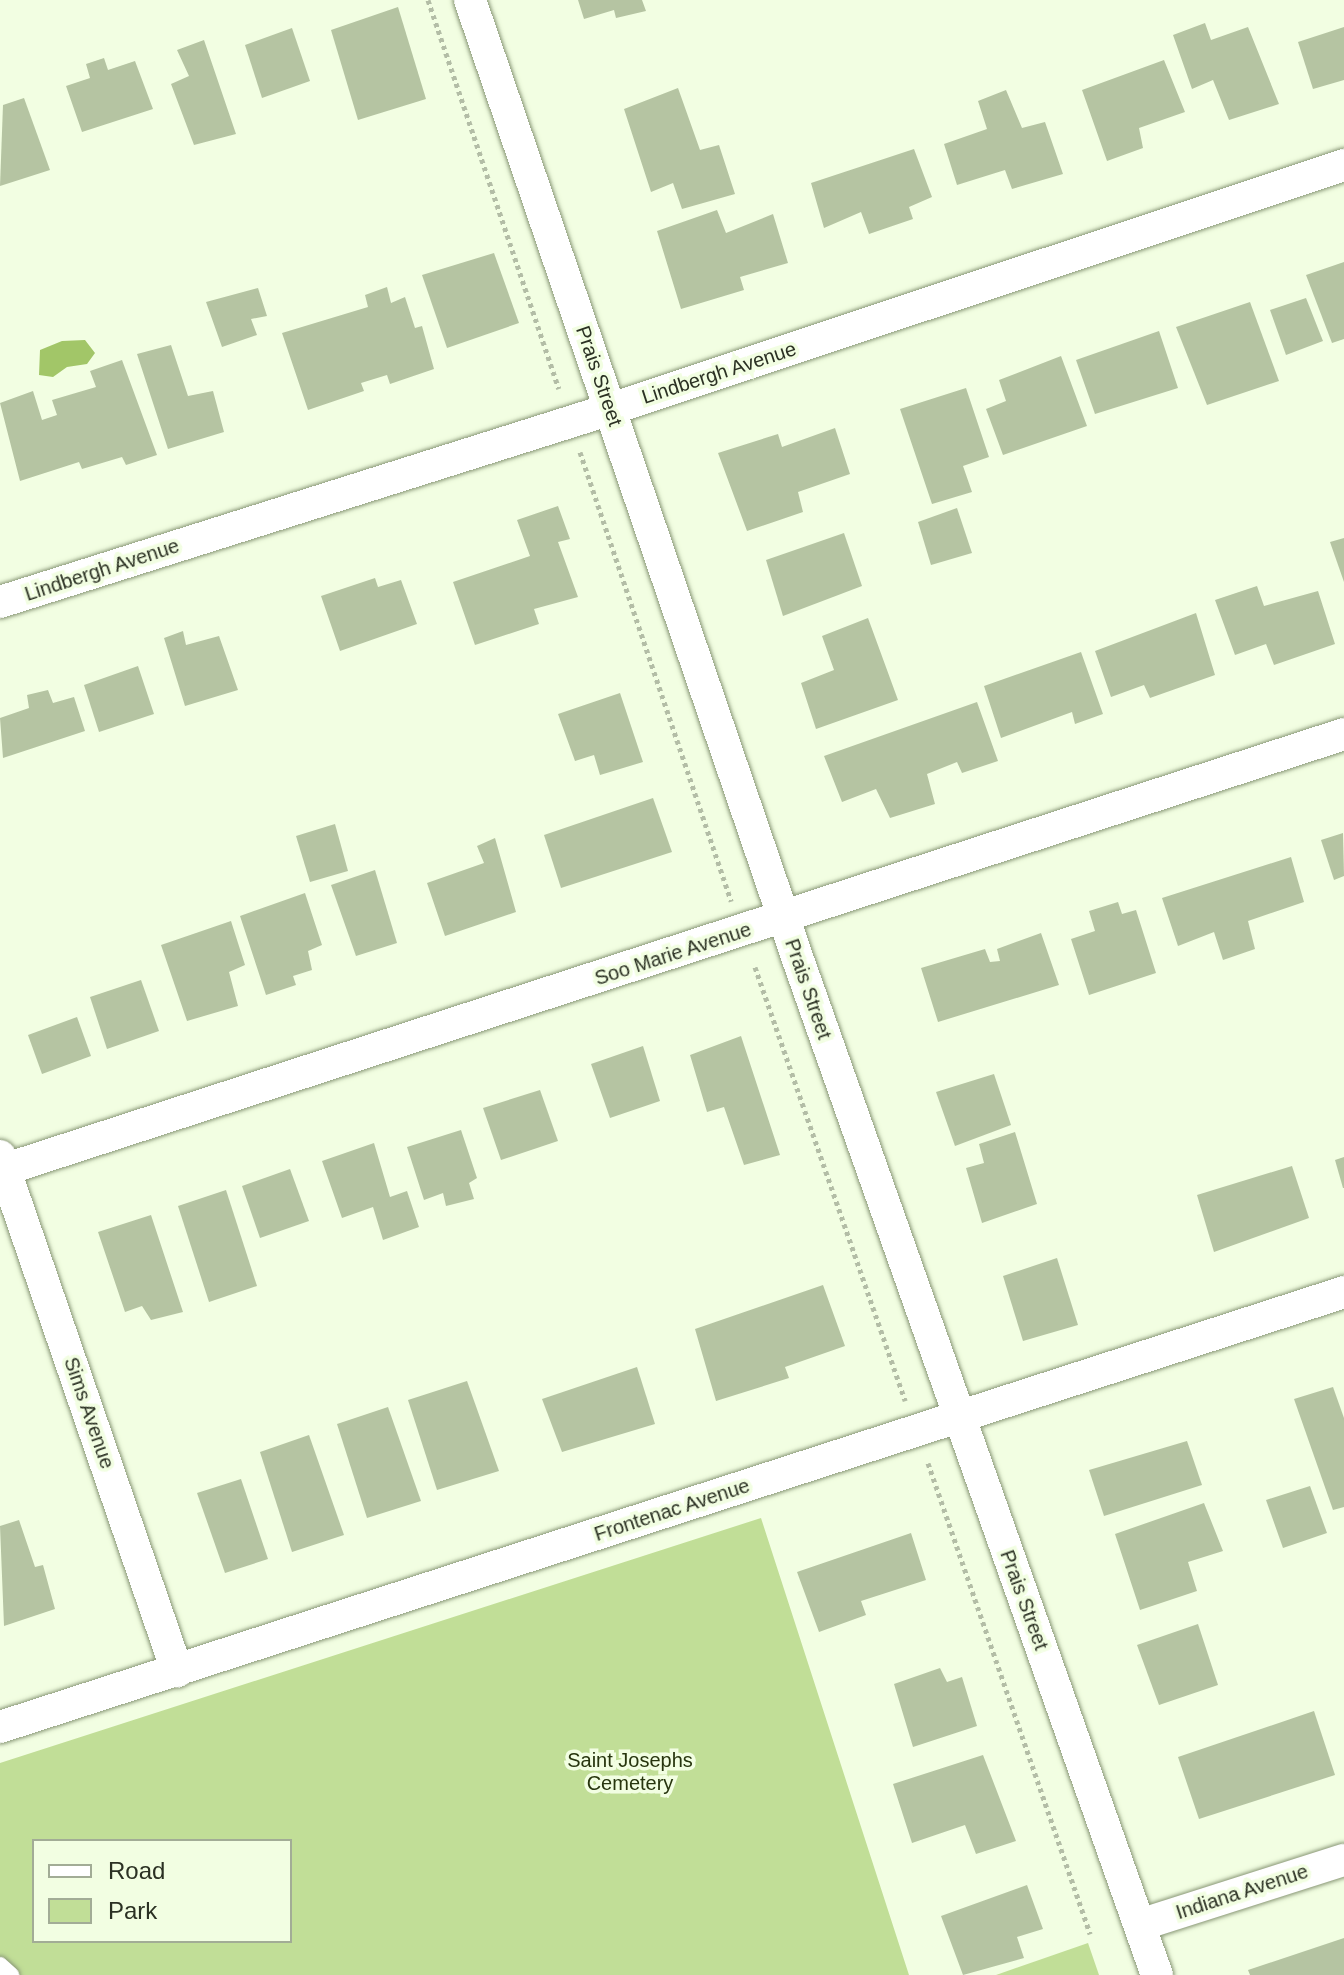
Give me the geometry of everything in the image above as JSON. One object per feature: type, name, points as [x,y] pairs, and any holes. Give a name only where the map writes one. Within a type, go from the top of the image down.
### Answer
[{"type":"street","name":"Prais Street","points":[[470,0],[783,918],[1157,1975]]},
{"type":"street","name":"Lindbergh Avenue","points":[[0,602],[611,409],[1344,165]]},
{"type":"street","name":"Soo Marie Avenue","points":[[2,1165],[742,932],[1344,734]]},
{"type":"street","name":"Sims Avenue","points":[[2,1165],[177,1671]]},
{"type":"street","name":"Frontenac Avenue","points":[[0,1727],[1344,1292]]},
{"type":"street","name":"Indiana Avenue","points":[[1140,1925],[1344,1860]]},
{"type":"lane","points":[[0,1965],[11,1975]]},
{"type":"path","points":[[428,0],[755,967],[796,954]]},
{"type":"green space","name":"Saint Josephs Cemetery","points":[[761,1518],[909,1975],[0,1975],[0,1763]]},
{"type":"green space","points":[[1088,1943],[1099,1975],[996,1975]]},
{"type":"shaded area","points":[[85,340],[95,353],[87,364],[67,367],[53,377],[39,375],[40,350],[62,341]]},
{"type":"building","points":[[578,0],[642,0],[646,11],[616,18],[614,10],[584,19]]},
{"type":"building","points":[[398,7],[426,99],[358,120],[331,30]]},
{"type":"building","points":[[1205,23],[1211,40],[1248,27],[1279,104],[1229,120],[1213,80],[1192,89],[1173,35]]},
{"type":"building","points":[[1344,27],[1344,80],[1313,89],[1298,42]]},
{"type":"building","points":[[292,28],[310,81],[262,98],[245,45]]},
{"type":"building","points":[[204,40],[236,134],[194,145],[171,84],[189,76],[177,50]]},
{"type":"building","points":[[104,58],[108,70],[135,61],[153,109],[82,132],[66,86],[90,78],[86,64]]},
{"type":"building","points":[[1164,60],[1185,112],[1139,128],[1143,148],[1107,161],[1082,90]]},
{"type":"building","points":[[678,88],[700,150],[719,145],[735,194],[682,209],[673,183],[651,192],[624,109]]},
{"type":"building","points":[[1006,90],[1022,128],[1045,122],[1063,174],[1012,189],[1005,170],[957,185],[944,144],[987,129],[978,101]]},
{"type":"building","points":[[24,98],[50,170],[0,186],[3,105]]},
{"type":"building","points":[[914,149],[932,197],[909,207],[913,219],[869,234],[861,212],[824,228],[811,183]]},
{"type":"building","points":[[717,210],[726,233],[773,214],[788,263],[740,277],[744,290],[681,309],[657,231]]},
{"type":"building","points":[[494,253],[519,323],[447,348],[422,275]]},
{"type":"building","points":[[1344,262],[1344,339],[1332,343],[1306,275]]},
{"type":"building","points":[[387,287],[391,303],[405,297],[415,328],[422,326],[434,369],[390,384],[387,375],[361,383],[364,391],[308,410],[282,333],[368,307],[365,295]]},
{"type":"building","points":[[258,288],[267,316],[251,319],[257,335],[222,347],[206,302]]},
{"type":"building","points":[[1306,298],[1323,341],[1286,355],[1270,310]]},
{"type":"building","points":[[1250,302],[1279,381],[1207,405],[1176,327]]},
{"type":"building","points":[[1159,331],[1178,388],[1095,414],[1076,360]]},
{"type":"building","points":[[171,345],[188,396],[213,391],[224,432],[168,449],[137,354]]},
{"type":"building","points":[[1061,356],[1087,426],[1003,455],[986,409],[1006,401],[999,380]]},
{"type":"building","points":[[122,360],[157,455],[126,465],[122,457],[82,469],[79,462],[20,481],[0,403],[33,391],[42,420],[57,415],[52,400],[96,387],[90,371]]},
{"type":"building","points":[[966,388],[989,457],[963,466],[972,492],[932,504],[900,409]]},
{"type":"building","points":[[835,428],[850,474],[798,492],[803,512],[747,531],[718,453],[778,434],[782,447]]},
{"type":"building","points":[[558,506],[570,539],[558,542],[578,597],[534,609],[539,624],[475,645],[453,582],[530,556],[517,520]]},
{"type":"building","points":[[957,508],[972,553],[931,565],[918,522]]},
{"type":"building","points":[[844,533],[862,586],[783,616],[766,560]]},
{"type":"building","points":[[1344,538],[1344,582],[1330,542]]},
{"type":"building","points":[[375,578],[378,587],[401,580],[417,624],[340,651],[321,596]]},
{"type":"building","points":[[1257,586],[1264,606],[1318,591],[1335,644],[1274,665],[1266,644],[1235,655],[1215,600]]},
{"type":"building","points":[[1196,613],[1215,675],[1150,698],[1144,685],[1111,697],[1095,651]]},
{"type":"building","points":[[868,618],[898,700],[816,729],[801,683],[834,670],[822,636]]},
{"type":"building","points":[[183,631],[186,645],[219,636],[238,690],[185,706],[164,638]]},
{"type":"building","points":[[1081,652],[1103,714],[1075,724],[1072,712],[1001,738],[984,686]]},
{"type":"building","points":[[138,666],[154,714],[99,732],[84,685]]},
{"type":"building","points":[[48,690],[53,703],[74,697],[85,731],[3,758],[0,718],[29,708],[27,695]]},
{"type":"building","points":[[620,693],[643,762],[600,775],[594,755],[575,761],[558,714]]},
{"type":"building","points":[[977,702],[998,761],[962,773],[957,762],[927,774],[935,804],[890,818],[876,789],[842,802],[824,756]]},
{"type":"building","points":[[653,798],[672,852],[561,888],[544,835]]},
{"type":"building","points":[[335,824],[348,871],[310,882],[296,836]]},
{"type":"building","points":[[1343,833],[1344,876],[1334,880],[1321,840]]},
{"type":"building","points":[[495,838],[516,912],[445,936],[427,883],[484,863],[477,846]]},
{"type":"building","points":[[1291,857],[1304,902],[1248,921],[1255,949],[1223,960],[1214,932],[1178,946],[1162,898]]},
{"type":"building","points":[[375,870],[397,943],[356,956],[331,885]]},
{"type":"building","points":[[305,893],[322,945],[308,951],[312,970],[293,976],[296,985],[266,995],[240,916]]},
{"type":"building","points":[[1118,902],[1122,914],[1136,910],[1156,973],[1089,995],[1071,939],[1095,931],[1089,911]]},
{"type":"building","points":[[231,921],[245,965],[229,972],[238,1006],[187,1021],[161,945]]},
{"type":"building","points":[[1041,933],[1059,985],[938,1022],[921,968],[985,949],[990,962],[1000,961],[997,949]]},
{"type":"building","points":[[141,980],[159,1031],[107,1049],[90,997]]},
{"type":"building","points":[[77,1017],[91,1056],[42,1074],[28,1035]]},
{"type":"building","points":[[741,1036],[780,1155],[744,1165],[724,1107],[707,1112],[690,1055]]},
{"type":"building","points":[[643,1046],[660,1101],[610,1118],[591,1064]]},
{"type":"building","points":[[994,1074],[1011,1125],[955,1146],[936,1092]]},
{"type":"building","points":[[540,1090],[558,1141],[501,1160],[483,1108]]},
{"type":"building","points":[[461,1130],[477,1178],[469,1183],[474,1199],[446,1206],[443,1193],[424,1200],[407,1147]]},
{"type":"building","points":[[1015,1132],[1037,1204],[982,1223],[966,1168],[984,1163],[979,1144]]},
{"type":"building","points":[[374,1143],[390,1197],[407,1191],[419,1227],[383,1240],[373,1207],[342,1218],[322,1161]]},
{"type":"building","points":[[1344,1157],[1344,1188],[1343,1188],[1335,1160]]},
{"type":"building","points":[[1292,1166],[1309,1218],[1214,1252],[1197,1195]]},
{"type":"building","points":[[290,1169],[309,1221],[260,1238],[242,1186]]},
{"type":"building","points":[[226,1190],[257,1286],[209,1302],[178,1206]]},
{"type":"building","points":[[151,1215],[183,1312],[151,1320],[142,1306],[125,1312],[98,1232]]},
{"type":"building","points":[[1057,1258],[1078,1325],[1023,1341],[1003,1276]]},
{"type":"building","points":[[823,1285],[845,1346],[785,1367],[789,1378],[716,1401],[695,1329]]},
{"type":"building","points":[[637,1367],[655,1424],[562,1452],[542,1399]]},
{"type":"building","points":[[467,1381],[499,1471],[437,1490],[408,1400]]},
{"type":"building","points":[[1333,1387],[1344,1418],[1344,1507],[1333,1510],[1294,1399]]},
{"type":"building","points":[[388,1407],[421,1501],[367,1518],[337,1424]]},
{"type":"building","points":[[309,1435],[344,1535],[292,1552],[260,1452]]},
{"type":"building","points":[[1187,1441],[1202,1485],[1104,1516],[1089,1470]]},
{"type":"building","points":[[241,1479],[268,1559],[225,1573],[197,1493]]},
{"type":"building","points":[[1310,1486],[1327,1533],[1283,1548],[1266,1500]]},
{"type":"building","points":[[1204,1503],[1223,1551],[1188,1562],[1197,1591],[1140,1610],[1115,1534]]},
{"type":"building","points":[[19,1520],[35,1567],[43,1565],[55,1609],[4,1626],[0,1526]]},
{"type":"building","points":[[911,1533],[926,1580],[861,1601],[866,1615],[819,1632],[797,1572]]},
{"type":"building","points":[[1198,1624],[1218,1685],[1159,1705],[1137,1645]]},
{"type":"building","points":[[940,1668],[947,1682],[962,1677],[977,1726],[913,1747],[894,1684]]},
{"type":"building","points":[[1314,1711],[1335,1775],[1199,1819],[1178,1757]]},
{"type":"building","points":[[983,1755],[1016,1841],[976,1854],[965,1825],[912,1843],[893,1784]]},
{"type":"building","points":[[1027,1885],[1043,1929],[1017,1937],[1024,1958],[963,1975],[941,1916]]},
{"type":"building","points":[[1344,1938],[1344,1975],[1250,1975],[1248,1970]]}]
